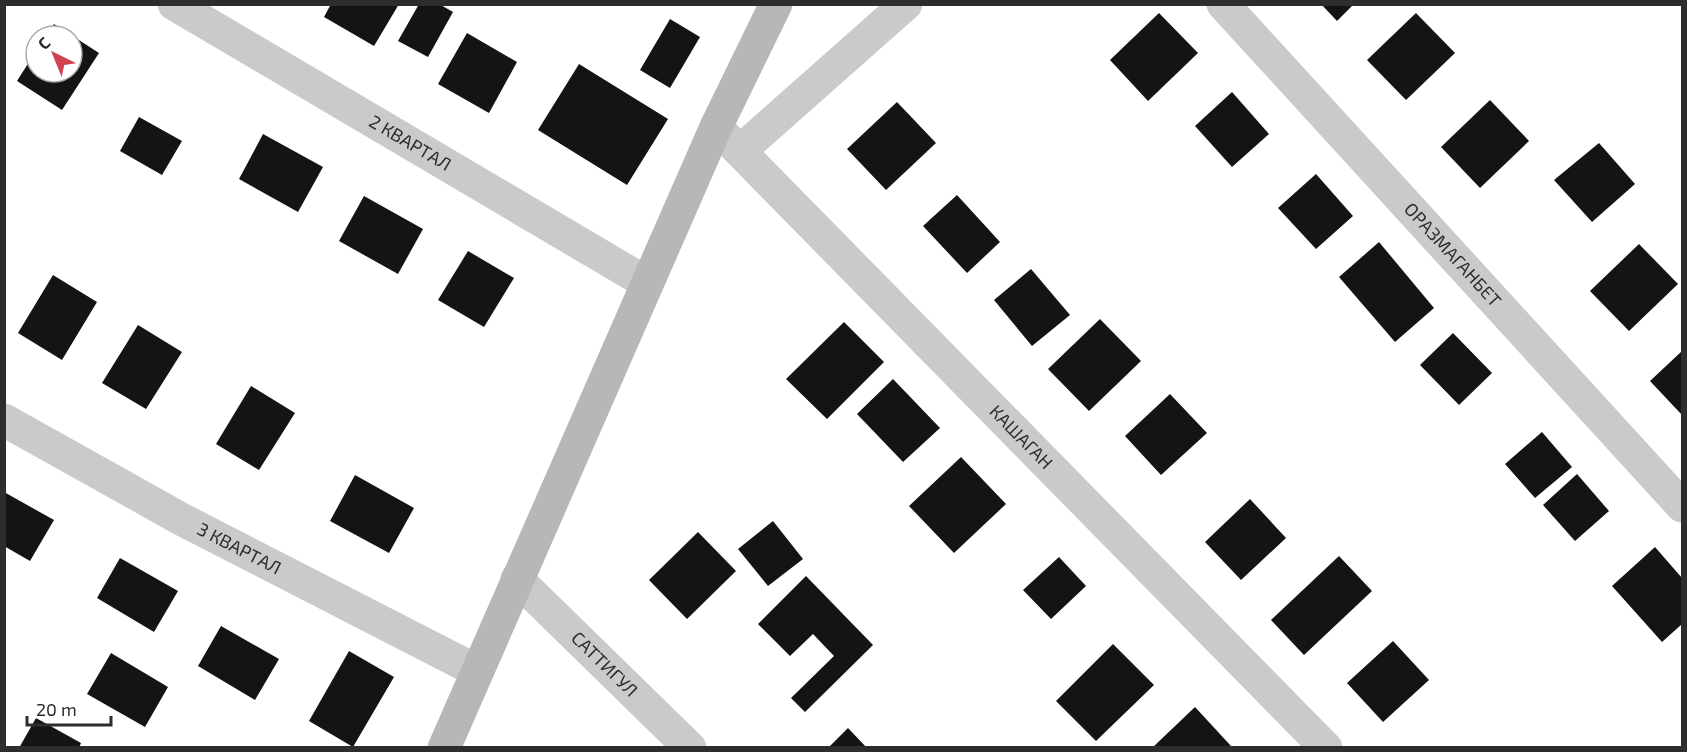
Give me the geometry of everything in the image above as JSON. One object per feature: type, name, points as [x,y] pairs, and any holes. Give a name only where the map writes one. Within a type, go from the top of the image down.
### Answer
[{"type":"main road","points":[[444,747],[716,127],[776,4]]},
{"type":"street","name":"2 КВАРТАЛ","points":[[174,4],[647,284]]},
{"type":"street","points":[[740,151],[906,4]]},
{"type":"street","name":"ОРАЗМАГАНБЕТ","points":[[1223,4],[1683,506]]},
{"type":"street","name":"КАШАГАН","points":[[716,127],[1326,747]]},
{"type":"street","name":"3 КВАРТАЛ","points":[[4,420],[181,519],[477,671]]},
{"type":"street","name":"САТТИГУЛ","points":[[517,579],[690,747]]},
{"type":"building","points":[[331,4],[399,4],[374,46],[324,17]]},
{"type":"building","points":[[419,4],[439,4],[453,12],[428,57],[398,41]]},
{"type":"building","points":[[1321,4],[1354,4],[1337,21]]},
{"type":"building","points":[[1159,13],[1198,53],[1148,101],[1110,60]]},
{"type":"building","points":[[1416,13],[1455,53],[1406,100],[1367,60]]},
{"type":"building","points":[[670,19],[700,37],[670,88],[640,70]]},
{"type":"building","points":[[467,33],[517,62],[489,113],[438,84]]},
{"type":"building","points":[[84,43],[99,53],[84,76]]},
{"type":"building","points":[[579,64],[668,119],[627,185],[538,130]]},
{"type":"building","points":[[24,70],[24,84],[79,84],[62,110],[17,81]]},
{"type":"building","points":[[1232,92],[1269,134],[1232,167],[1195,126]]},
{"type":"building","points":[[1490,100],[1529,141],[1480,188],[1441,147]]},
{"type":"building","points":[[897,102],[936,143],[886,190],[847,149]]},
{"type":"building","points":[[139,117],[182,141],[162,175],[120,151]]},
{"type":"building","points":[[263,134],[323,167],[298,212],[239,179]]},
{"type":"building","points":[[1599,143],[1635,184],[1592,222],[1554,180]]},
{"type":"building","points":[[1316,174],[1353,216],[1316,249],[1278,208]]},
{"type":"building","points":[[957,195],[1000,242],[967,273],[923,226]]},
{"type":"building","points":[[364,196],[423,229],[398,274],[339,241]]},
{"type":"building","points":[[1379,242],[1434,308],[1395,342],[1339,277]]},
{"type":"building","points":[[1639,244],[1678,284],[1629,331],[1590,291]]},
{"type":"building","points":[[468,251],[514,278],[484,327],[438,300]]},
{"type":"building","points":[[1031,269],[1070,315],[1032,346],[994,300]]},
{"type":"building","points":[[53,275],[97,302],[62,360],[18,333]]},
{"type":"building","points":[[1100,319],[1141,361],[1089,411],[1048,369]]},
{"type":"building","points":[[844,322],[884,362],[827,419],[786,379]]},
{"type":"building","points":[[138,325],[182,352],[146,409],[102,383]]},
{"type":"building","points":[[1453,333],[1492,373],[1459,405],[1420,365]]},
{"type":"building","points":[[1682,351],[1682,415],[1650,381]]},
{"type":"building","points":[[893,379],[940,428],[903,462],[857,414]]},
{"type":"building","points":[[251,386],[295,413],[259,470],[216,444]]},
{"type":"building","points":[[1170,394],[1207,433],[1161,475],[1125,436]]},
{"type":"building","points":[[1542,432],[1572,467],[1535,498],[1505,464]]},
{"type":"building","points":[[961,457],[1006,504],[954,553],[909,506]]},
{"type":"building","points":[[1577,474],[1609,511],[1575,541],[1543,505]]},
{"type":"building","points":[[355,475],[414,508],[389,553],[330,521]]},
{"type":"building","points":[[4,492],[54,520],[30,561],[4,546]]},
{"type":"building","points":[[1250,499],[1286,538],[1241,580],[1205,542]]},
{"type":"building","points":[[773,521],[803,559],[768,586],[738,549]]},
{"type":"building","points":[[698,532],[736,571],[687,619],[649,580]]},
{"type":"building","points":[[1655,547],[1682,578],[1682,624],[1662,642],[1612,586]]},
{"type":"building","points":[[1339,556],[1372,591],[1304,655],[1271,620]]},
{"type":"building","points":[[1059,557],[1086,586],[1051,619],[1023,590]]},
{"type":"building","points":[[120,558],[178,591],[154,632],[97,598]]},
{"type":"building","points":[[806,576],[873,645],[805,712],[791,698],[834,656],[813,634],[790,656],[758,624]]},
{"type":"building","points":[[221,626],[279,659],[255,700],[198,666]]},
{"type":"building","points":[[1393,641],[1429,680],[1383,722],[1347,683]]},
{"type":"building","points":[[1113,644],[1154,685],[1096,741],[1056,701]]},
{"type":"building","points":[[349,651],[394,677],[353,747],[309,721]]},
{"type":"building","points":[[111,653],[168,687],[145,727],[87,694]]},
{"type":"building","points":[[1195,707],[1231,746],[1152,748]]},
{"type":"building","points":[[36,718],[81,743],[79,748],[19,748]]},
{"type":"building","points":[[848,728],[867,748],[828,748]]}]
